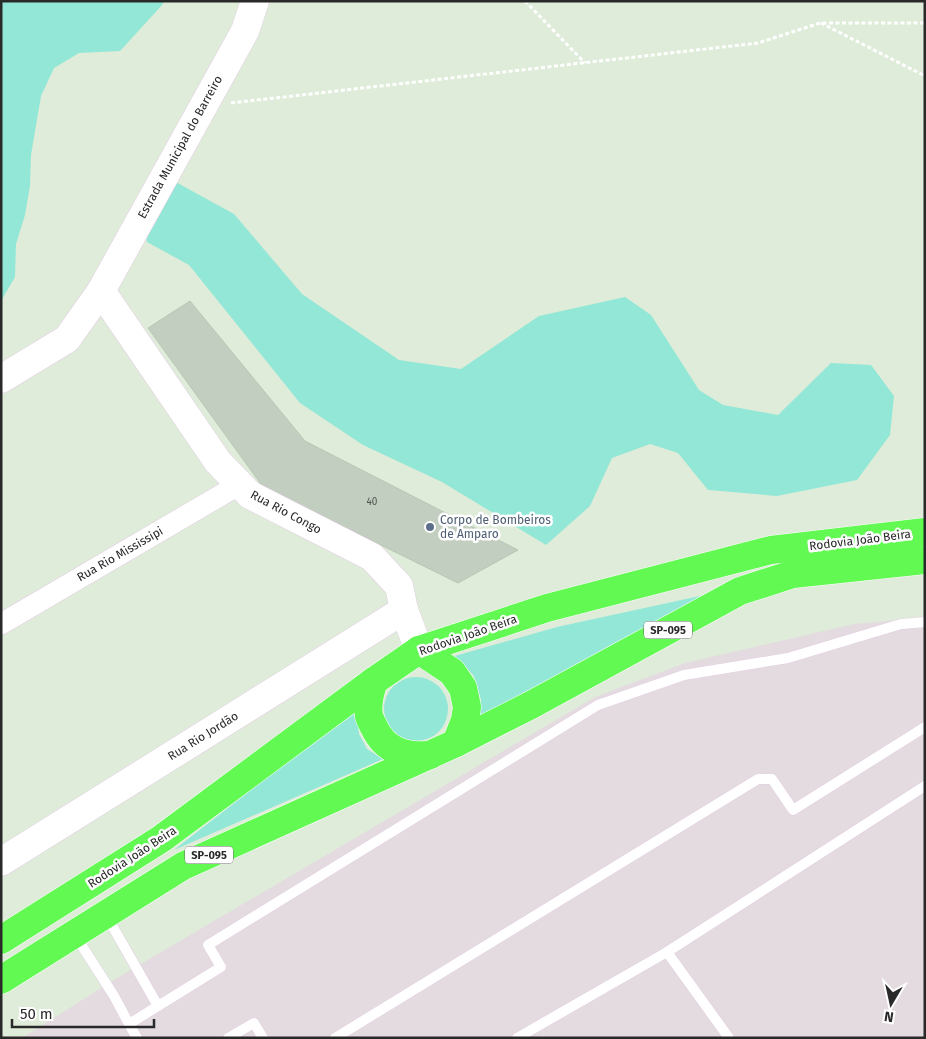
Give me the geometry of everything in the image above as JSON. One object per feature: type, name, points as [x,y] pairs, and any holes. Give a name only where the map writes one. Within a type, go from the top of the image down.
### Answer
[{"type":"main road","name":"Rodovia João Beira","points":[[1,940],[161,839],[374,681],[419,650],[548,608],[770,550],[925,532]]},
{"type":"main road","name":"Rodovia João Beira","points":[[1,980],[183,866],[456,743],[531,705],[740,591],[793,574],[925,560]]},
{"type":"main road","points":[[419,650],[452,672],[463,688],[467,707],[465,720],[456,743]]},
{"type":"main road","points":[[374,681],[368,705],[369,718],[378,737],[395,750],[415,756],[430,755]]},
{"type":"street","name":"Estrada Municipal do Barreiro","points":[[1,379],[67,339],[100,291],[245,31],[255,1]]},
{"type":"street","name":"Rua Rio Congo","points":[[100,291],[218,462],[250,495],[372,558],[400,586],[404,610],[419,650]]},
{"type":"street","name":"Rua Rio Mississipi","points":[[1,624],[240,484]]},
{"type":"street","name":"Rua Rio Jordão","points":[[1,862],[404,610]]},
{"type":"lane","points":[[130,1024],[221,967],[208,945],[598,705],[684,675],[788,658],[901,624],[925,622]]},
{"type":"lane","points":[[335,1038],[758,779],[772,779],[793,810],[925,727]]},
{"type":"lane","points":[[517,1038],[667,952],[925,786]]},
{"type":"lane","points":[[106,915],[158,1006]]},
{"type":"lane","points":[[74,934],[114,996],[137,1038]]},
{"type":"lane","points":[[667,952],[729,1038]]},
{"type":"lane","points":[[228,1038],[254,1023],[263,1038]]},
{"type":"path","points":[[525,1],[585,62]]},
{"type":"path","points":[[203,106],[758,43],[820,23],[925,23]]},
{"type":"path","points":[[820,23],[925,76]]},
{"type":"shaded area","points":[[1,1],[163,1],[163,4],[120,51],[79,53],[54,68],[41,96],[31,155],[30,186],[25,215],[16,244],[15,277],[1,301]]},
{"type":"shaded area","points":[[172,180],[234,214],[302,294],[399,360],[461,369],[539,316],[625,297],[651,315],[699,390],[723,405],[778,415],[831,363],[871,365],[894,396],[890,435],[857,480],[777,496],[708,490],[678,453],[650,444],[612,458],[590,506],[546,545],[442,482],[363,445],[300,403],[189,265],[147,242],[144,220]]},
{"type":"shaded area","points":[[709,594],[528,693],[480,716],[481,700],[474,676],[455,656],[557,627]]},
{"type":"shaded area","points":[[925,618],[925,1038],[22,1038],[117,978],[595,697],[685,663],[854,624]]},
{"type":"shaded area","points":[[416,677],[434,683],[442,691],[448,709],[442,727],[434,735],[416,741],[398,735],[390,727],[384,709],[390,691],[398,683]]},
{"type":"shaded area","points":[[356,708],[359,734],[367,749],[383,759],[174,850]]},
{"type":"building","points":[[190,301],[305,441],[518,550],[458,583],[263,487],[148,328]]},
{"type":"place","name":"Corpo de Bombeiros de Amparo","points":[[430,527]]}]
